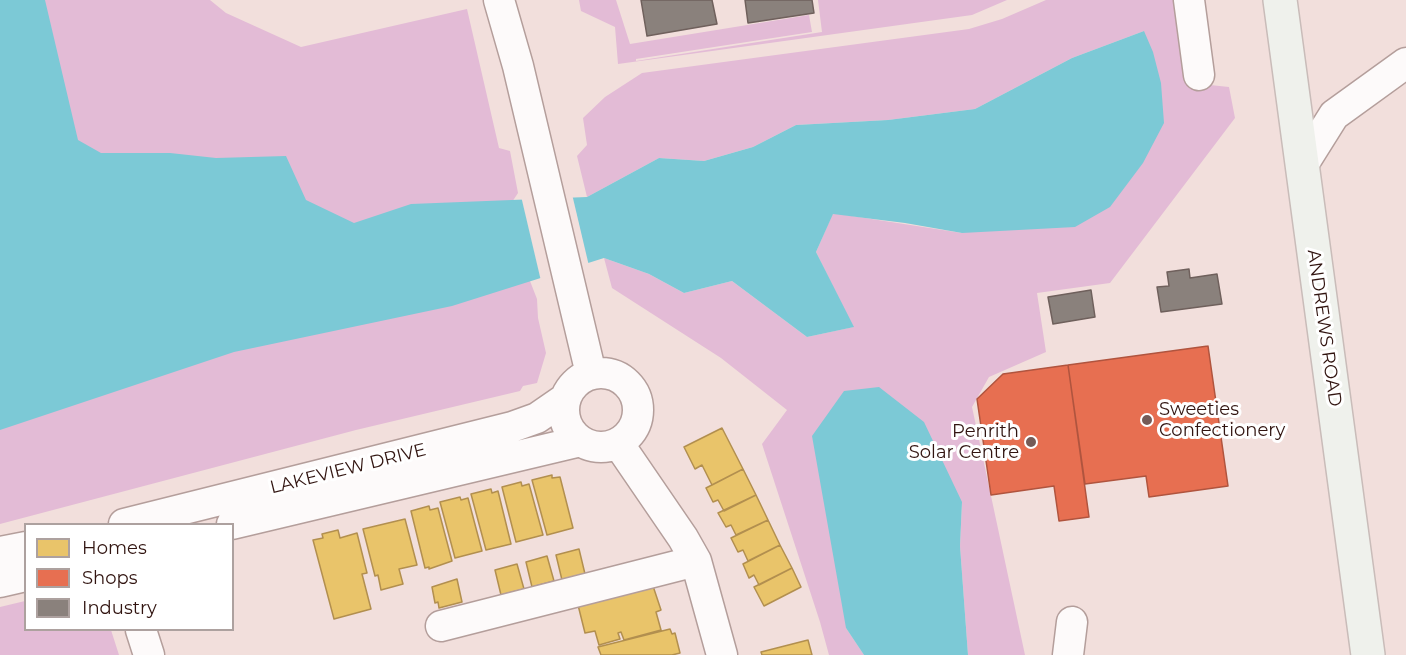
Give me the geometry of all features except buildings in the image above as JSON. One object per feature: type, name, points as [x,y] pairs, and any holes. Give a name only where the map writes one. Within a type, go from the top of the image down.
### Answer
[{"type":"main road","name":"ANDREWS ROAD","points":[[1280,0],[1368,655]]},
{"type":"street","points":[[499,0],[518,66],[591,374]]},
{"type":"street","points":[[1188,0],[1200,75]]},
{"type":"street","points":[[1302,166],[1334,116],[1406,63]]},
{"type":"street","points":[[603,373],[623,381],[630,388],[638,408],[637,418],[633,428],[618,443],[606,447],[593,446],[581,441],[572,433],[566,422],[564,410],[566,398],[572,387],[591,374],[603,373]]},
{"type":"street","name":"LAKEVIEW DRIVE","points":[[132,523],[512,427],[537,418],[566,398]]},
{"type":"street","name":"LAKEVIEW DRIVE","points":[[234,525],[581,441]]},
{"type":"street","points":[[618,443],[683,538],[696,561],[722,655]]},
{"type":"street","points":[[0,552],[24,547]]},
{"type":"street","points":[[441,626],[696,561]]},
{"type":"street","points":[[0,582],[24,576]]},
{"type":"street","points":[[1068,655],[1072,621]]},
{"type":"street","points":[[141,631],[149,655]]},
{"type":"shaded area","points":[[0,0],[210,0],[226,13],[301,47],[467,9],[499,148],[510,151],[518,193],[512,202],[530,281],[537,299],[538,318],[546,353],[537,383],[523,386],[520,391],[356,430],[0,524]]},
{"type":"shaded area","points":[[579,0],[616,0],[630,44],[809,15],[812,32],[636,59],[636,61],[822,32],[818,0],[1007,0],[972,15],[618,64],[615,27],[581,11]]},
{"type":"shaded area","points":[[1046,0],[1180,0],[1191,83],[1229,87],[1235,118],[1110,283],[1037,293],[1046,352],[989,377],[972,407],[1025,655],[968,655],[960,546],[962,502],[846,628],[864,655],[829,655],[762,444],[787,410],[721,358],[612,288],[604,258],[649,274],[684,293],[732,281],[807,337],[853,327],[816,252],[833,213],[962,233],[1144,31],[1072,58],[975,109],[888,120],[796,125],[753,147],[704,161],[659,158],[587,197],[577,156],[587,145],[583,118],[605,97],[642,73],[969,29],[1002,19]]},
{"type":"shaded area","points":[[24,601],[24,631],[111,631],[119,655],[0,655],[0,607]]},
{"type":"water","points":[[0,0],[45,0],[78,140],[101,153],[170,153],[216,158],[286,156],[306,200],[354,223],[411,204],[587,197],[659,158],[704,161],[753,147],[796,125],[888,120],[975,109],[1072,58],[1144,31],[1153,52],[1161,83],[1164,123],[1143,163],[1110,207],[1075,227],[962,233],[833,214],[816,252],[854,327],[807,337],[732,281],[684,293],[649,274],[604,258],[452,306],[234,352],[0,430]]},
{"type":"water","points":[[879,387],[924,422],[962,502],[960,546],[968,655],[864,655],[846,628],[812,436],[844,391]]},
{"type":"pier","points":[[572,194],[589,266],[541,281],[521,196]]},
{"type":"place","name":"Sweeties Confectionery","points":[[1147,420]]},
{"type":"place","name":"Penrith Solar Centre","points":[[1031,442]]}]
